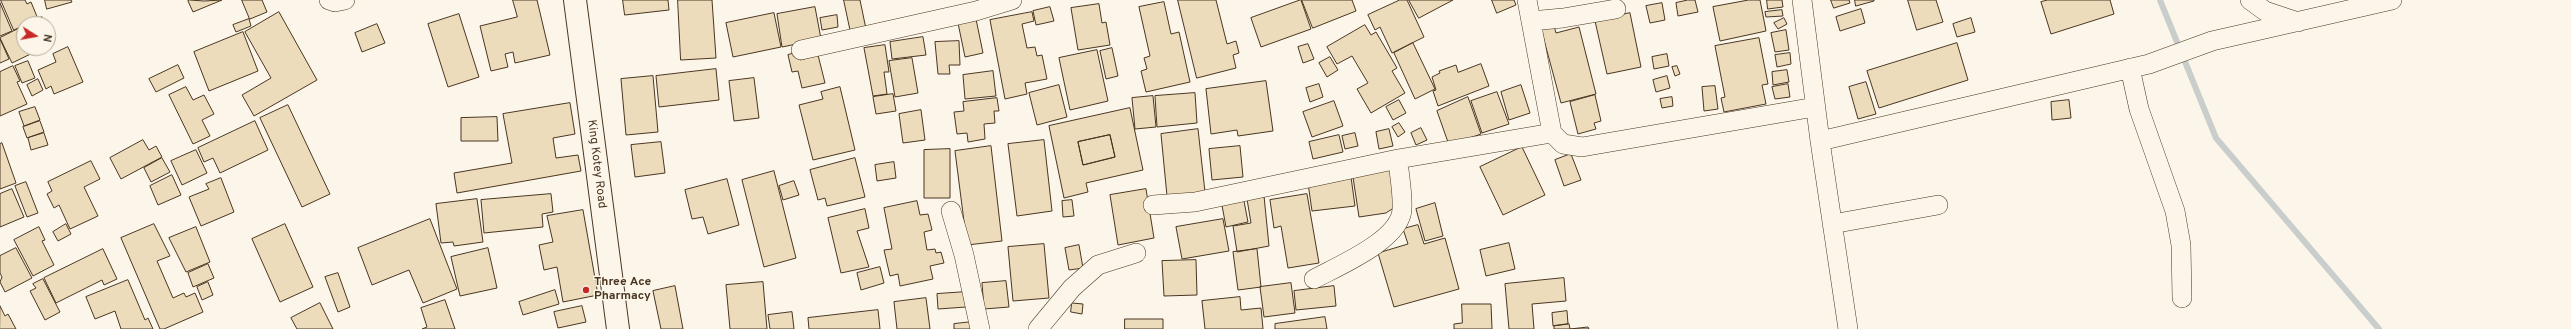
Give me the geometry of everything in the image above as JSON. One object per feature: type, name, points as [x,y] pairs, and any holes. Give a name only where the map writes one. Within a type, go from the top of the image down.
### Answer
[{"type":"street","points":[[329,0],[335,2],[345,0]]},
{"type":"street","name":"King Kotey Road","points":[[575,0],[618,329]]},
{"type":"street","points":[[801,50],[975,6],[1012,0]]},
{"type":"street","points":[[1527,0],[1552,134],[1563,144],[1582,147],[1815,107]]},
{"type":"street","points":[[1802,0],[1815,107],[1848,329]]},
{"type":"street","points":[[2250,0],[2265,11],[2298,22]]},
{"type":"street","points":[[1820,141],[2150,64],[2212,41],[2392,0]]},
{"type":"street","points":[[1531,21],[1563,18],[1616,9]]},
{"type":"street","points":[[2130,68],[2139,109],[2175,211],[2181,245],[2182,298]]},
{"type":"street","points":[[1153,205],[1194,202],[1398,159],[1552,134]]},
{"type":"street","points":[[1314,280],[1378,244],[1398,223],[1402,210],[1398,159]]},
{"type":"street","points":[[1832,224],[1938,205]]},
{"type":"street","points":[[951,211],[964,255],[980,329]]},
{"type":"street","points":[[1038,329],[1072,288],[1098,266],[1136,253]]},
{"type":"building","points":[[1,0],[25,0],[27,4],[31,2],[37,16],[16,16],[16,29],[14,30]]},
{"type":"building","points":[[45,0],[71,0],[72,2],[47,9]]},
{"type":"building","points":[[222,0],[193,12],[188,1]]},
{"type":"building","points":[[242,0],[262,0],[267,12],[250,19]]},
{"type":"building","points":[[513,0],[537,0],[550,55],[515,63],[513,52],[505,54],[508,67],[491,71],[480,26],[517,17]]},
{"type":"building","points":[[623,0],[668,0],[669,10],[625,15]]},
{"type":"building","points":[[678,0],[712,0],[716,58],[681,60]]},
{"type":"building","points":[[844,0],[860,0],[866,29],[851,33]]},
{"type":"building","points":[[1178,0],[1216,0],[1227,44],[1236,41],[1239,53],[1233,55],[1236,68],[1197,78]]},
{"type":"building","points":[[1301,0],[1311,29],[1261,47],[1251,18]]},
{"type":"building","points":[[1302,0],[1352,0],[1356,11],[1313,28]]},
{"type":"building","points":[[1400,0],[1407,0],[1424,37],[1392,53],[1380,27],[1375,30],[1368,15]]},
{"type":"building","points":[[1409,0],[1453,0],[1419,18]]},
{"type":"building","points":[[1492,0],[1514,0],[1516,5],[1497,13]]},
{"type":"building","points":[[1695,0],[1698,12],[1678,16],[1676,3]]},
{"type":"building","points":[[1749,0],[1760,0],[1766,31],[1720,41],[1713,7]]},
{"type":"building","points":[[1767,0],[1782,0],[1783,7],[1768,9]]},
{"type":"building","points":[[1831,0],[1849,0],[1850,3],[1834,8]]},
{"type":"building","points":[[1855,0],[1874,0],[1874,1],[1856,6]]},
{"type":"building","points":[[1908,0],[1936,0],[1943,22],[1917,30]]},
{"type":"building","points":[[2048,0],[2110,0],[2114,14],[2051,34],[2041,2]]},
{"type":"building","points":[[1164,2],[1171,34],[1179,32],[1190,82],[1146,92],[1141,71],[1147,69],[1144,58],[1150,56],[1139,7]]},
{"type":"building","points":[[0,3],[12,31],[0,36]]},
{"type":"building","points":[[1662,3],[1665,20],[1650,23],[1646,6]]},
{"type":"building","points":[[1099,4],[1102,23],[1106,22],[1110,45],[1078,50],[1071,8]]},
{"type":"building","points":[[815,7],[821,39],[782,47],[777,14]]},
{"type":"building","points":[[1050,7],[1054,21],[1036,25],[1033,11]]},
{"type":"building","points":[[1861,9],[1865,23],[1840,31],[1836,17]]},
{"type":"building","points":[[1782,10],[1783,16],[1766,17],[1765,12]]},
{"type":"building","points":[[279,12],[317,80],[254,116],[242,95],[271,78],[245,32]]},
{"type":"building","points":[[1032,12],[1034,21],[1022,24],[1027,48],[1035,47],[1037,56],[1042,55],[1047,79],[1025,83],[1027,94],[1005,99],[990,20]]},
{"type":"building","points":[[774,13],[781,47],[733,57],[726,23]]},
{"type":"building","points":[[1630,13],[1641,67],[1607,74],[1595,21]]},
{"type":"building","points":[[459,14],[479,77],[448,87],[428,24]]},
{"type":"building","points":[[837,15],[838,27],[822,30],[820,18]]},
{"type":"building","points":[[1784,18],[1787,24],[1778,29],[1774,23]]},
{"type":"building","points":[[1971,18],[1975,32],[1957,37],[1953,24]]},
{"type":"building","points":[[249,19],[251,26],[236,32],[233,25]]},
{"type":"building","points":[[976,19],[983,53],[965,57],[958,23]]},
{"type":"building","points":[[1553,22],[1556,33],[1579,27],[1596,94],[1561,103],[1540,25]]},
{"type":"building","points":[[377,24],[385,43],[362,52],[355,33]]},
{"type":"building","points":[[1365,25],[1371,35],[1376,32],[1397,68],[1392,71],[1405,93],[1371,113],[1357,89],[1368,83],[1352,56],[1337,64],[1327,47]]},
{"type":"building","points":[[16,30],[16,56],[26,56],[12,63],[0,38]]},
{"type":"building","points":[[1786,30],[1789,50],[1775,52],[1771,33]]},
{"type":"building","points":[[243,32],[258,71],[209,91],[194,52]]},
{"type":"building","points":[[923,37],[926,55],[892,59],[890,42]]},
{"type":"building","points":[[1759,38],[1768,84],[1762,85],[1766,104],[1724,112],[1721,98],[1725,97],[1715,46]]},
{"type":"building","points":[[0,39],[9,59],[0,63]]},
{"type":"building","points":[[959,41],[960,65],[949,65],[950,74],[938,74],[935,42]]},
{"type":"building","points":[[1413,43],[1435,89],[1415,99],[1394,53]]},
{"type":"building","points":[[1957,43],[1968,80],[1879,108],[1867,71]]},
{"type":"building","points":[[1308,44],[1314,59],[1303,63],[1298,47]]},
{"type":"building","points":[[885,45],[889,72],[884,72],[887,94],[873,96],[864,48]]},
{"type":"building","points":[[68,47],[83,82],[54,94],[51,86],[46,89],[38,70],[56,62],[54,56],[56,56],[56,53]]},
{"type":"building","points":[[1112,48],[1118,76],[1106,79],[1100,51]]},
{"type":"building","points":[[1097,50],[1108,101],[1070,110],[1059,58]]},
{"type":"building","points":[[799,52],[800,60],[818,55],[825,83],[802,88],[798,71],[792,72],[788,55]]},
{"type":"building","points":[[1790,53],[1791,64],[1777,67],[1775,55]]},
{"type":"building","points":[[1667,54],[1669,66],[1654,69],[1652,57]]},
{"type":"building","points":[[1330,57],[1338,70],[1327,77],[1319,63]]},
{"type":"building","points":[[912,58],[918,93],[895,97],[889,61]]},
{"type":"building","points":[[28,61],[35,78],[22,83],[15,66]]},
{"type":"building","points":[[1481,64],[1489,86],[1438,106],[1433,91],[1436,90],[1432,77],[1440,73],[1439,71],[1456,65],[1458,72]]},
{"type":"building","points":[[178,65],[184,78],[156,92],[149,79]]},
{"type":"building","points":[[13,66],[20,81],[17,82],[27,104],[0,116],[0,72]]},
{"type":"building","points":[[1677,66],[1680,74],[1675,76],[1672,67]]},
{"type":"building","points":[[716,69],[719,100],[659,107],[656,76]]},
{"type":"building","points":[[1787,70],[1789,82],[1773,85],[1772,72]]},
{"type":"building","points":[[993,71],[996,96],[965,99],[963,75]]},
{"type":"building","points":[[653,76],[658,132],[626,135],[621,79]]},
{"type":"building","points":[[1667,76],[1670,88],[1656,92],[1653,80]]},
{"type":"building","points":[[754,78],[759,118],[734,121],[729,81]]},
{"type":"building","points":[[38,79],[43,90],[32,96],[27,85]]},
{"type":"building","points":[[1266,81],[1273,131],[1238,136],[1237,130],[1211,134],[1206,89]]},
{"type":"building","points":[[1866,82],[1876,114],[1858,119],[1849,87]]},
{"type":"building","points":[[1319,84],[1323,97],[1310,102],[1306,88]]},
{"type":"building","points":[[1788,84],[1790,97],[1775,99],[1772,87]]},
{"type":"building","points":[[1059,85],[1067,117],[1037,125],[1029,93]]},
{"type":"building","points":[[1521,85],[1530,113],[1509,120],[1501,92]]},
{"type":"building","points":[[1715,86],[1718,109],[1704,111],[1702,87]]},
{"type":"building","points":[[186,87],[193,100],[204,95],[214,114],[202,120],[210,136],[193,144],[169,95]]},
{"type":"building","points":[[840,87],[855,150],[813,160],[799,105],[823,99],[821,92]]},
{"type":"building","points":[[1497,92],[1509,124],[1482,133],[1471,101]]},
{"type":"building","points":[[1195,93],[1197,123],[1157,127],[1155,96]]},
{"type":"building","points":[[893,94],[896,111],[876,114],[873,97]]},
{"type":"building","points":[[1595,95],[1601,121],[1594,123],[1596,129],[1578,134],[1570,102]]},
{"type":"building","points":[[1153,96],[1156,127],[1135,129],[1132,98]]},
{"type":"building","points":[[1468,97],[1481,134],[1449,145],[1437,111]]},
{"type":"building","points":[[1672,97],[1673,106],[1662,108],[1660,99]]},
{"type":"building","points":[[997,98],[999,111],[994,111],[995,123],[984,124],[985,139],[968,142],[967,133],[957,134],[954,112],[964,111],[963,102]]},
{"type":"building","points":[[1399,100],[1406,113],[1393,120],[1386,107]]},
{"type":"building","points":[[2069,100],[2071,118],[2052,120],[2051,102]]},
{"type":"building","points":[[1334,101],[1343,126],[1312,137],[1303,112]]},
{"type":"building","points":[[570,103],[575,134],[553,138],[556,158],[578,155],[581,171],[457,193],[454,173],[512,163],[503,114]]},
{"type":"building","points":[[288,105],[330,194],[302,207],[260,118]]},
{"type":"building","points":[[35,107],[40,120],[24,126],[19,112]]},
{"type":"building","points":[[1130,108],[1143,170],[1086,183],[1088,192],[1064,198],[1049,126]],"holes":[[[1110,135],[1115,157],[1083,165],[1078,142]]]},
{"type":"building","points":[[921,110],[925,140],[903,143],[899,114]]},
{"type":"building","points":[[497,117],[498,141],[461,141],[461,118]]},
{"type":"building","points":[[40,121],[44,132],[27,138],[23,127]]},
{"type":"building","points":[[255,121],[268,150],[220,173],[213,158],[204,162],[198,148]]},
{"type":"building","points":[[1399,123],[1405,132],[1398,137],[1392,127]]},
{"type":"building","points":[[1421,128],[1427,140],[1416,145],[1411,133]]},
{"type":"building","points":[[1198,129],[1205,192],[1167,196],[1161,134]]},
{"type":"building","points":[[1389,129],[1393,146],[1379,149],[1376,132]]},
{"type":"building","points":[[44,133],[48,145],[31,150],[28,138]]},
{"type":"building","points":[[1355,133],[1358,146],[1345,149],[1342,136]]},
{"type":"building","points":[[1110,135],[1115,157],[1083,165],[1078,142]]},
{"type":"building","points":[[1339,135],[1343,152],[1313,159],[1309,142]]},
{"type":"building","points":[[143,140],[149,150],[156,146],[162,157],[121,179],[110,158]]},
{"type":"building","points":[[1044,140],[1052,211],[1017,216],[1008,144]]},
{"type":"building","points":[[661,142],[665,173],[635,177],[631,145]]},
{"type":"building","points":[[2,143],[16,183],[0,189],[0,144]]},
{"type":"building","points":[[991,146],[1002,241],[967,245],[955,151]]},
{"type":"building","points":[[1240,146],[1243,177],[1212,180],[1209,149]]},
{"type":"building","points":[[1522,147],[1545,195],[1503,215],[1480,167]]},
{"type":"building","points":[[950,149],[950,198],[924,198],[924,150]]},
{"type":"building","points":[[196,150],[207,173],[182,185],[171,161]]},
{"type":"building","points":[[1571,154],[1581,180],[1564,186],[1555,160]]},
{"type":"building","points":[[162,158],[170,172],[151,182],[144,168]]},
{"type":"building","points":[[855,158],[865,197],[827,206],[825,198],[818,200],[810,170]]},
{"type":"building","points":[[91,161],[100,179],[84,187],[98,216],[70,229],[59,205],[54,208],[47,194],[52,191],[48,182]]},
{"type":"building","points":[[894,162],[896,178],[877,181],[875,165]]},
{"type":"building","points":[[1393,168],[1398,205],[1386,213],[1359,217],[1353,177]]},
{"type":"building","points":[[774,171],[796,258],[764,267],[742,180]]},
{"type":"building","points":[[172,175],[181,195],[158,205],[150,186]]},
{"type":"building","points":[[1351,177],[1355,206],[1312,211],[1308,183]]},
{"type":"building","points":[[221,178],[234,212],[201,226],[189,197],[209,189],[206,184]]},
{"type":"building","points":[[727,179],[739,225],[708,234],[703,217],[692,219],[685,190]]},
{"type":"building","points":[[794,181],[799,195],[783,200],[779,186]]},
{"type":"building","points":[[26,182],[38,213],[27,217],[15,186]]},
{"type":"building","points":[[12,189],[24,217],[0,227],[0,194]]},
{"type":"building","points":[[1146,189],[1154,238],[1118,245],[1110,195]]},
{"type":"building","points":[[551,194],[553,212],[542,214],[543,227],[484,233],[481,200]]},
{"type":"building","points":[[1307,194],[1319,263],[1288,268],[1281,226],[1274,228],[1270,200]]},
{"type":"building","points":[[1243,196],[1248,222],[1226,227],[1221,200]]},
{"type":"building","points":[[1264,196],[1269,246],[1237,252],[1233,226],[1251,223],[1247,199]]},
{"type":"building","points":[[477,199],[483,242],[454,246],[453,242],[441,243],[436,204]]},
{"type":"building","points":[[1072,200],[1074,216],[1063,217],[1062,201]]},
{"type":"building","points":[[917,201],[920,215],[928,214],[932,230],[924,232],[927,250],[935,249],[936,253],[941,252],[944,263],[930,266],[933,279],[900,286],[898,274],[890,276],[884,250],[892,249],[884,208]]},
{"type":"building","points":[[1435,203],[1443,236],[1425,241],[1416,209]]},
{"type":"building","points":[[865,209],[869,228],[857,231],[869,267],[841,273],[828,218]]},
{"type":"building","points":[[583,210],[598,295],[563,302],[557,267],[544,270],[539,245],[553,242],[547,216]]},
{"type":"building","points":[[430,219],[457,289],[423,303],[409,270],[372,285],[358,248]]},
{"type":"building","points":[[1223,219],[1229,251],[1182,259],[1176,227]]},
{"type":"building","points":[[66,224],[71,234],[58,241],[53,232]]},
{"type":"building","points":[[154,224],[170,256],[157,261],[173,298],[184,293],[186,297],[195,293],[203,312],[164,329],[160,329],[121,238]]},
{"type":"building","points":[[285,224],[313,287],[280,302],[252,239]]},
{"type":"building","points":[[1418,225],[1424,244],[1445,238],[1459,289],[1394,307],[1378,253],[1408,244],[1403,229]]},
{"type":"building","points":[[39,227],[45,240],[42,241],[54,265],[33,276],[14,240]]},
{"type":"building","points":[[196,227],[210,262],[186,272],[169,238]]},
{"type":"building","points":[[1509,243],[1515,269],[1486,276],[1480,250]]},
{"type":"building","points":[[1044,244],[1049,298],[1013,301],[1008,247]]},
{"type":"building","points":[[1079,245],[1083,268],[1069,270],[1065,248]]},
{"type":"building","points":[[16,248],[32,278],[5,292],[0,282],[2,277],[0,273],[0,256]]},
{"type":"building","points":[[488,248],[497,288],[460,296],[451,257]]},
{"type":"building","points":[[103,249],[117,279],[104,285],[102,280],[56,303],[44,278]]},
{"type":"building","points":[[1257,249],[1261,287],[1238,290],[1233,252]]},
{"type":"building","points":[[1196,260],[1197,295],[1164,296],[1162,261]]},
{"type":"building","points":[[208,264],[214,278],[193,287],[188,273]]},
{"type":"building","points":[[880,267],[884,283],[861,290],[857,273]]},
{"type":"building","points":[[338,273],[350,307],[338,312],[325,277]]},
{"type":"building","points":[[1564,278],[1566,301],[1532,304],[1534,329],[1509,329],[1505,284]]},
{"type":"building","points":[[43,279],[60,312],[45,320],[30,291],[36,288],[33,284]]},
{"type":"building","points":[[128,280],[145,320],[148,318],[153,329],[121,329],[115,311],[95,319],[86,297]]},
{"type":"building","points":[[1006,281],[1009,307],[984,309],[982,283]]},
{"type":"building","points":[[208,282],[213,295],[202,300],[197,287]]},
{"type":"building","points":[[763,282],[767,329],[730,329],[726,285]]},
{"type":"building","points":[[1291,283],[1295,313],[1264,317],[1260,287]]},
{"type":"building","points":[[675,286],[683,329],[661,329],[653,291]]},
{"type":"building","points":[[1334,286],[1336,306],[1296,310],[1294,291]]},
{"type":"building","points":[[555,290],[559,304],[523,315],[519,302]]},
{"type":"building","points":[[966,292],[966,307],[938,309],[937,294]]},
{"type":"building","points":[[1240,297],[1241,310],[1261,308],[1263,329],[1205,329],[1202,301]]},
{"type":"building","points":[[926,298],[930,329],[897,329],[894,302]]},
{"type":"building","points":[[445,300],[455,329],[422,329],[427,327],[421,308]]},
{"type":"building","points":[[320,303],[333,329],[297,329],[291,318]]},
{"type":"building","points":[[1072,303],[1083,304],[1082,314],[1071,312]]},
{"type":"building","points":[[1462,304],[1491,304],[1492,329],[1454,329],[1454,324],[1462,323]]},
{"type":"building","points":[[0,306],[5,316],[8,314],[16,329],[0,329]]},
{"type":"building","points":[[582,306],[586,322],[558,328],[554,312]]},
{"type":"building","points":[[878,310],[880,329],[809,329],[808,318]]},
{"type":"building","points":[[1567,311],[1568,324],[1553,326],[1552,313]]},
{"type":"building","points":[[792,312],[794,329],[770,329],[768,315]]},
{"type":"building","points":[[1325,317],[1327,329],[1275,329],[1275,324]]},
{"type":"building","points":[[1125,319],[1163,319],[1163,329],[1125,329]]},
{"type":"building","points":[[972,322],[972,329],[954,329],[954,324]]},
{"type":"building","points":[[1569,324],[1570,329],[1554,329],[1554,326]]},
{"type":"building","points":[[1588,327],[1589,329],[1570,329]]},
{"type":"waterway","points":[[2160,0],[2216,138],[2379,329]]},
{"type":"place","name":"Three Ace Pharmacy","points":[[586,290]]}]
